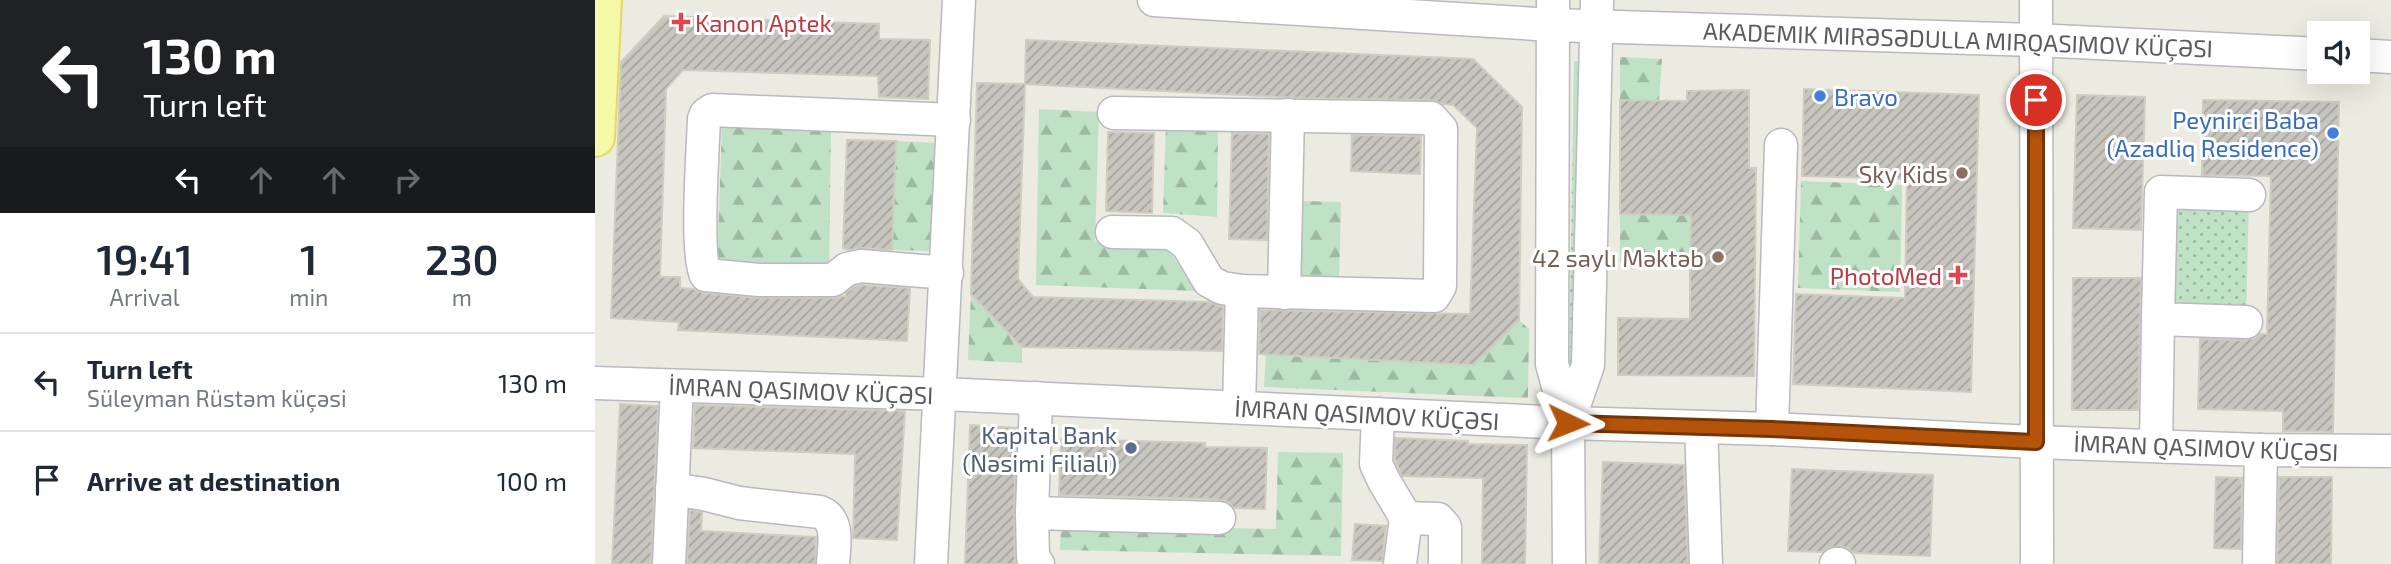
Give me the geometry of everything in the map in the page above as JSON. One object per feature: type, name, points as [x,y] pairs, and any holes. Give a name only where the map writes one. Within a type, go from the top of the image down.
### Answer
[{"type":"main road","points":[[595,137],[602,0]]},
{"type":"street","points":[[931,564],[959,0]]},
{"type":"street","points":[[1154,0],[1597,13],[2307,53]]},
{"type":"street","points":[[2036,0],[2037,564]]},
{"type":"street","points":[[1553,13],[1552,364],[1568,423],[1569,564]]},
{"type":"street","points":[[1568,423],[1588,365],[1597,13]]},
{"type":"street","points":[[2370,56],[2391,57]]},
{"type":"street","points":[[947,273],[861,266],[847,269],[833,280],[759,280],[706,275],[702,267],[701,239],[704,120],[706,114],[712,110],[954,120]]},
{"type":"street","points":[[1112,232],[1172,233],[1187,244],[1209,281],[1222,288],[1284,293],[1434,296],[1440,286],[1441,129],[1431,118],[1114,113]]},
{"type":"street","points":[[1284,293],[1288,115]]},
{"type":"street","points":[[1772,429],[1781,145]]},
{"type":"street","points":[[2156,446],[2161,192],[2249,195]]},
{"type":"street","points":[[1239,407],[1242,291]]},
{"type":"street","points":[[2158,319],[2246,322]]},
{"type":"street","points":[[595,383],[941,394],[2036,442],[2261,450],[2391,451]]},
{"type":"street","points":[[669,564],[677,386]]},
{"type":"street","points":[[1036,398],[1032,513],[1033,557],[1038,564]]},
{"type":"street","points":[[1378,414],[1376,464],[1406,518],[1400,564]]},
{"type":"street","points":[[1701,427],[1706,564]]},
{"type":"street","points":[[2259,564],[2261,450]]},
{"type":"street","points":[[672,489],[739,503],[828,515],[832,520],[834,536],[833,564]]},
{"type":"street","points":[[1032,513],[1219,518]]},
{"type":"street","points":[[1406,518],[1439,519],[1445,527],[1445,564]]},
{"type":"green space","points":[[1620,57],[1662,59],[1659,100],[1620,100]]},
{"type":"green space","points":[[1574,61],[1582,61],[1576,369],[1569,369]]},
{"type":"green space","points":[[1039,109],[1099,112],[1095,241],[1163,242],[1197,291],[1036,285]]},
{"type":"green space","points":[[722,124],[831,129],[829,276],[717,269]]},
{"type":"green space","points":[[1166,125],[1218,128],[1217,217],[1163,213]]},
{"type":"green space","points":[[896,141],[936,143],[932,251],[892,250]]},
{"type":"green space","points":[[1801,181],[1902,185],[1900,292],[1798,288]]},
{"type":"green space","points":[[2161,192],[2249,195],[2246,322],[2158,319]]},
{"type":"green space","points":[[1300,201],[1341,202],[1339,280],[1298,279]]},
{"type":"green space","points":[[1691,204],[1690,262],[1620,262],[1620,215],[1658,215]]},
{"type":"green space","points":[[971,294],[1022,347],[1022,363],[968,360]]},
{"type":"green space","points":[[1519,320],[1529,329],[1528,398],[1264,387],[1266,355],[1474,365]]},
{"type":"green space","points":[[1278,452],[1343,453],[1341,556],[1060,550],[1061,524],[1276,529]]},
{"type":"building","points":[[664,16],[879,24],[879,39],[930,40],[928,99],[879,97],[878,76],[683,70],[666,89],[660,277],[680,277],[680,288],[759,298],[833,298],[846,296],[855,286],[862,285],[910,288],[907,341],[678,330],[679,322],[611,318],[621,62]]},
{"type":"building","points":[[1026,40],[1473,59],[1522,107],[1519,320],[1474,365],[1259,354],[1260,310],[1470,314],[1477,128],[1453,105],[1431,100],[1302,98],[1025,84]]},
{"type":"building","points":[[977,83],[1025,84],[1018,279],[1033,297],[1209,302],[1223,307],[1222,351],[1022,347],[971,294]]},
{"type":"building","points":[[1804,89],[1979,95],[1971,392],[1793,384],[1796,294],[1905,298],[1907,179],[1802,176]]},
{"type":"building","points":[[1749,90],[1749,168],[1756,168],[1754,376],[1618,375],[1618,318],[1690,319],[1691,215],[1620,214],[1620,100],[1687,101],[1687,91]]},
{"type":"building","points":[[2077,95],[2145,97],[2141,230],[2073,228]]},
{"type":"building","points":[[2203,100],[2339,102],[2333,432],[2283,431],[2283,411],[2198,409],[2200,339],[2245,340],[2259,334],[2267,334],[2271,176],[2202,175]]},
{"type":"building","points":[[1108,132],[1154,133],[1152,213],[1106,211]]},
{"type":"building","points":[[1232,133],[1269,134],[1267,240],[1229,239]]},
{"type":"building","points":[[1352,135],[1421,136],[1420,174],[1351,171]]},
{"type":"building","points":[[847,140],[896,141],[892,250],[843,248]]},
{"type":"building","points":[[2073,278],[2141,278],[2138,410],[2072,410]]},
{"type":"building","points":[[620,404],[658,406],[651,564],[612,564]]},
{"type":"building","points":[[695,405],[905,411],[897,540],[853,538],[855,454],[693,448]]},
{"type":"building","points":[[970,425],[1017,428],[1015,564],[965,564]]},
{"type":"building","points":[[1395,438],[1468,441],[1468,444],[1527,445],[1525,564],[1482,564],[1483,478],[1402,476],[1395,460]]},
{"type":"building","points":[[1061,439],[1205,443],[1205,447],[1267,448],[1265,509],[1234,508],[1228,502],[1216,499],[1059,495]]},
{"type":"building","points":[[1603,462],[1684,465],[1688,564],[1599,564]]},
{"type":"building","points":[[1792,469],[1933,475],[1930,556],[1854,553],[1839,546],[1827,548],[1823,552],[1788,551]]},
{"type":"building","points":[[2216,477],[2242,478],[2241,549],[2214,548]]},
{"type":"building","points":[[2279,477],[2332,477],[2331,564],[2277,564]]},
{"type":"building","points":[[690,510],[702,512],[701,531],[816,537],[815,564],[687,564]]},
{"type":"building","points":[[1355,524],[1386,526],[1382,561],[1352,560]]},
{"type":"place","name":"Kanon Aptek","points":[[681,22]]},
{"type":"place","name":"Bravo","points":[[1820,96]]},
{"type":"place","name":"Peynirci Baba (Azadliq Residence)","points":[[2333,133]]},
{"type":"place","name":"Sky Kids","points":[[1962,173]]},
{"type":"place","name":"42 saylı Məktəb","points":[[1718,257]]},
{"type":"place","name":"PhotoMed","points":[[1958,275]]},
{"type":"place","name":"Kapital Bank (Nəsimi Filialı)","points":[[1131,448]]},
{"type":"route","points":[[1568,423],[1772,429],[2036,442],[2036,100]]}]
